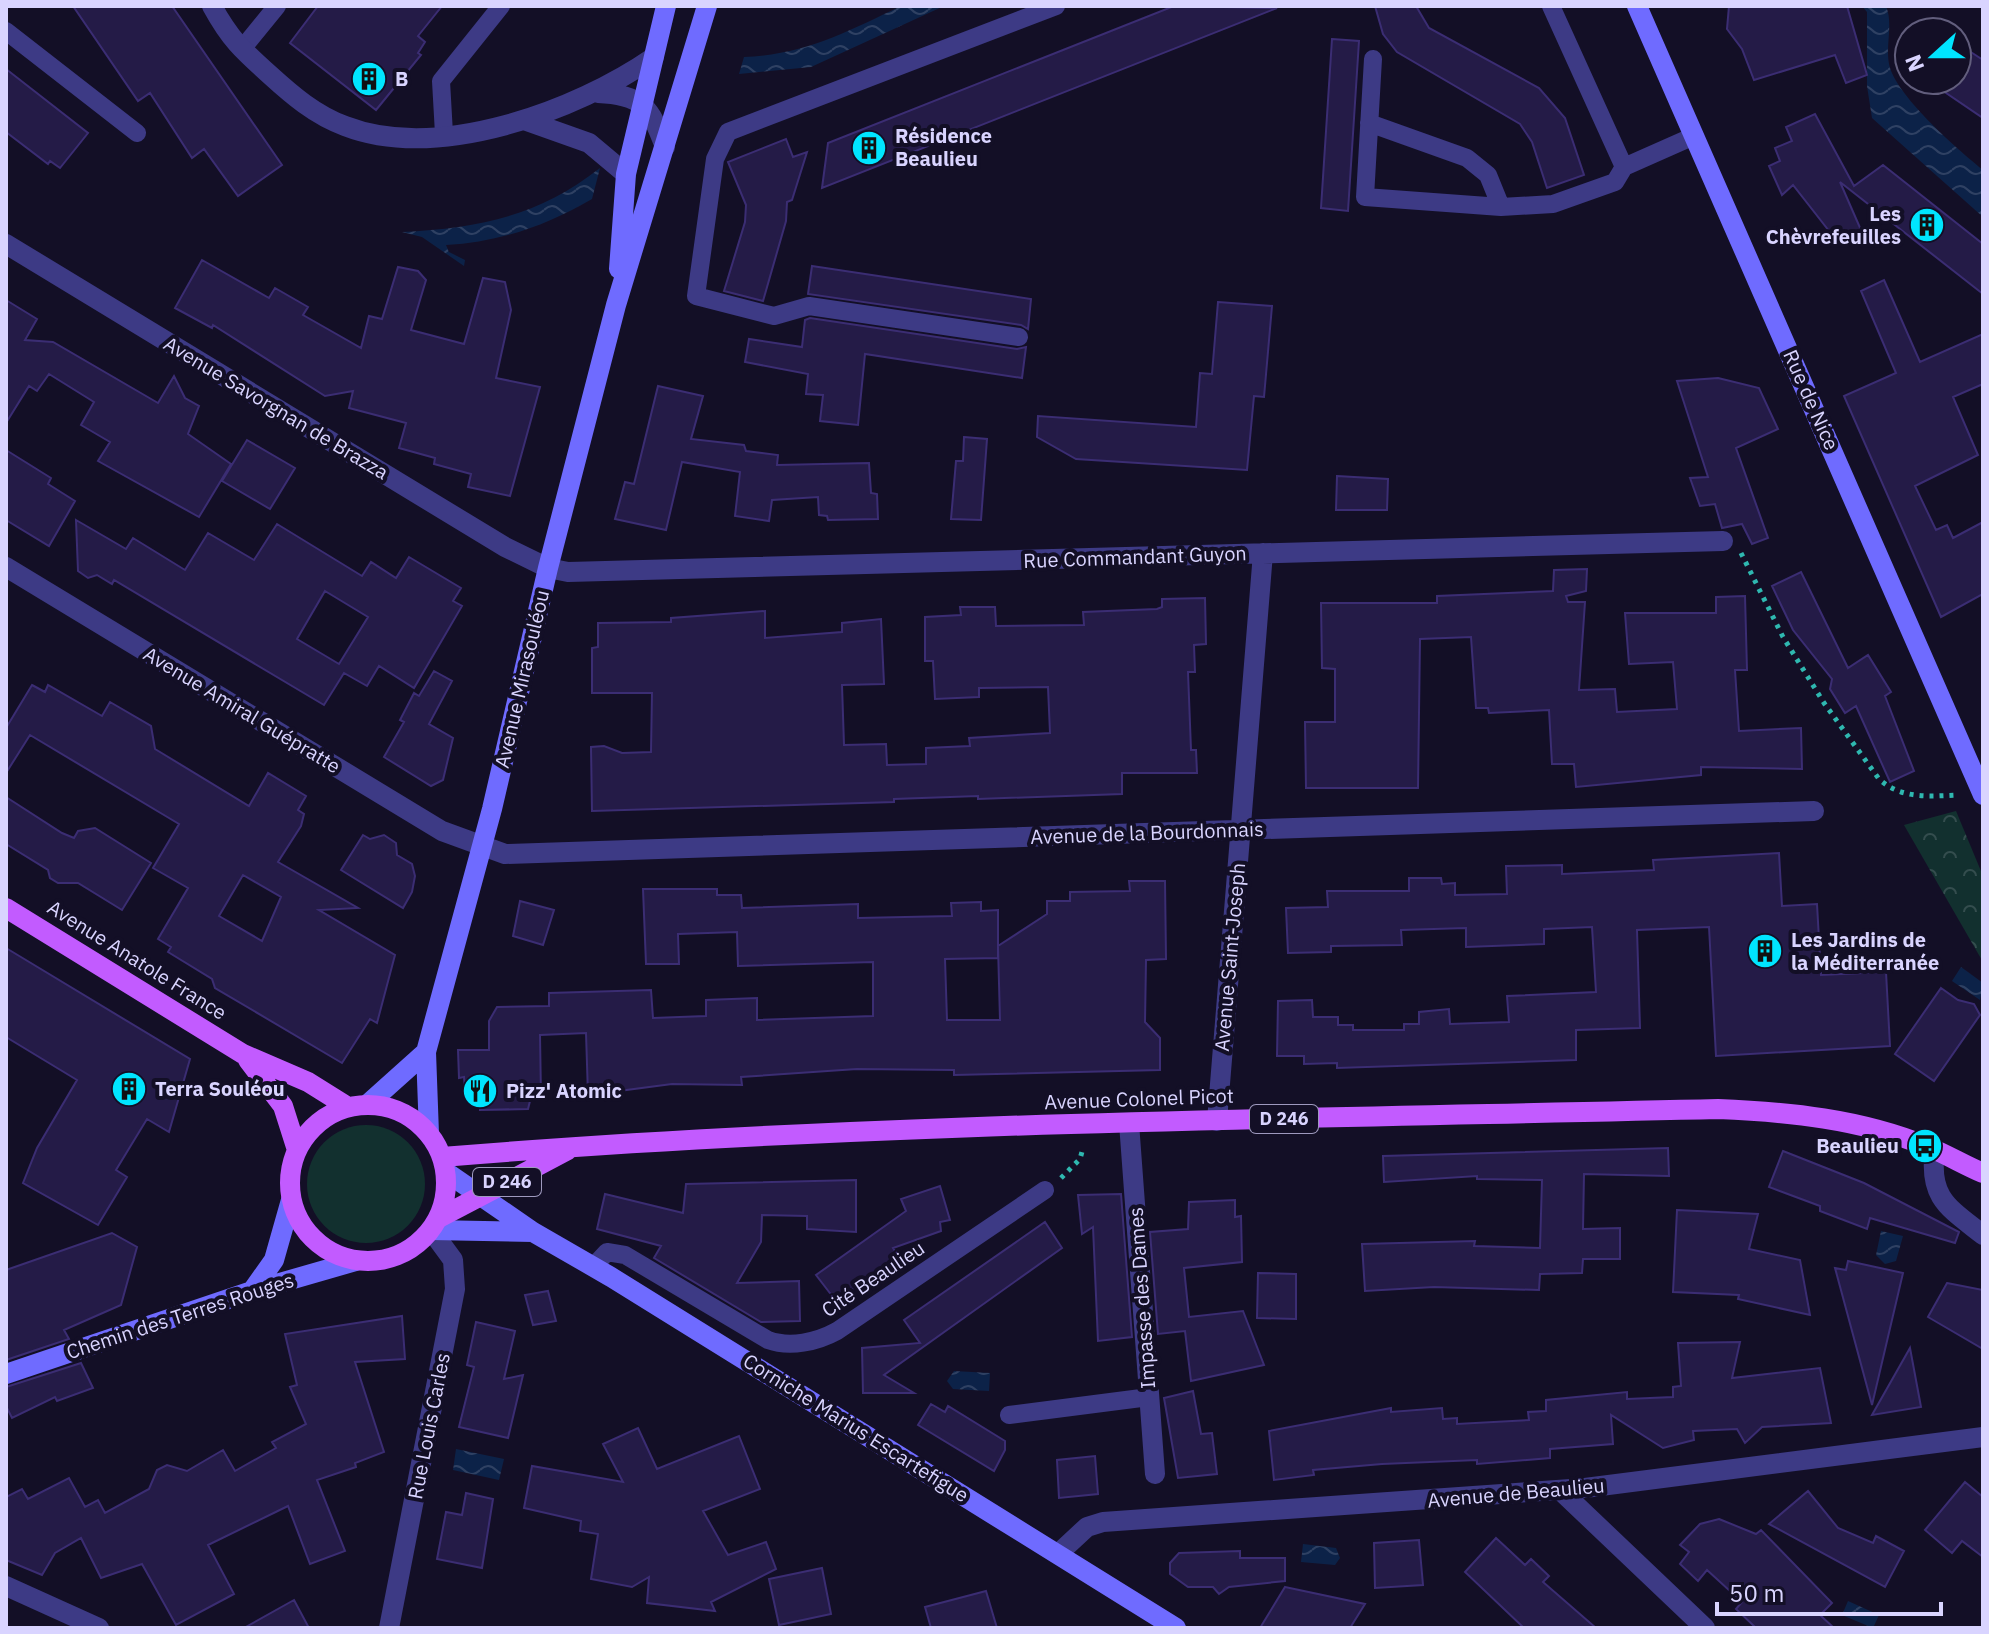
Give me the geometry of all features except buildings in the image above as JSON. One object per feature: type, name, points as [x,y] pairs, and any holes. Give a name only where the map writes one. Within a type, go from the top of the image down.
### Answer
[{"type":"main road","name":"Avenue Mirasouléou","points":[[616,305],[626,174],[666,6]]},
{"type":"main road","name":"Avenue Mirasouléou","points":[[429,1134],[426,1052],[482,847],[548,568],[616,305],[707,6]]},
{"type":"main road","name":"Rue de Nice","points":[[1637,6],[1976,795]]},
{"type":"main road","name":"Avenue Anatole France","points":[[6,908],[243,1054],[358,1106]]},
{"type":"main road","points":[[358,1106],[426,1052]]},
{"type":"main road","name":"Avenue Anatole France","points":[[243,1054],[275,1091],[297,1150]]},
{"type":"main road","points":[[252,1291],[274,1260],[291,1200],[291,1168],[297,1150],[308,1132],[326,1116],[358,1106],[391,1108],[412,1118],[429,1134],[444,1164],[447,1188],[435,1224],[416,1246],[397,1257],[356,1261],[333,1254],[314,1240],[299,1222],[291,1200]]},
{"type":"main road","name":"Avenue Colonel Picot","points":[[444,1164],[575,1146],[1083,1124],[1718,1109],[1778,1112],[1840,1120],[1935,1150],[1983,1173]]},
{"type":"main road","name":"Avenue Colonel Picot","points":[[435,1224],[575,1146]]},
{"type":"main road","name":"Corniche Marius Escartefigue","points":[[444,1164],[481,1196],[533,1232],[1059,1553],[1176,1628]]},
{"type":"main road","name":"Corniche Marius Escartefigue","points":[[435,1224],[533,1232]]},
{"type":"main road","name":"Chemin des Terres Rouges","points":[[6,1374],[252,1291],[356,1261]]},
{"type":"street","points":[[212,6],[236,44],[301,103],[346,127],[413,139],[527,121],[597,93],[654,57]]},
{"type":"street","points":[[597,93],[616,94],[642,102],[652,112],[665,147]]},
{"type":"street","points":[[527,121],[589,143],[626,174]]},
{"type":"street","name":"Avenue Savorgnan de Brazza","points":[[6,244],[505,547],[548,568]]},
{"type":"street","name":"Rue Commandant Guyon","points":[[548,568],[588,574],[1723,541]]},
{"type":"street","name":"Avenue Saint-Joseph","points":[[1217,1121],[1263,553]]},
{"type":"street","name":"Avenue Amiral Guépratte","points":[[6,567],[442,831],[482,847]]},
{"type":"street","name":"Avenue de la Bourdonnais","points":[[482,847],[505,854],[534,854],[1814,811]]},
{"type":"street","name":"Impasse des Dames","points":[[1129,1123],[1155,1474]]},
{"type":"street","points":[[1935,1150],[1933,1175],[1940,1198],[1983,1235]]},
{"type":"street","name":"Rue Louis Carles","points":[[389,1628],[455,1289],[453,1260],[435,1224]]},
{"type":"street","name":"Avenue de Beaulieu","points":[[1059,1553],[1087,1527],[1103,1522],[1560,1490],[1983,1437]]},
{"type":"street","points":[[1560,1490],[1705,1628]]},
{"type":"street","points":[[6,1586],[99,1628]]},
{"type":"lane","points":[[236,44],[277,6]]},
{"type":"lane","points":[[444,134],[441,81],[501,6]]},
{"type":"lane","points":[[1019,337],[809,306],[774,316],[696,296],[715,159],[728,132],[1056,6]]},
{"type":"lane","points":[[1551,6],[1624,167]]},
{"type":"lane","points":[[6,31],[137,133]]},
{"type":"lane","points":[[1373,59],[1365,197],[1501,207],[1553,204],[1615,182],[1624,167],[1694,136]]},
{"type":"lane","points":[[1369,123],[1467,158],[1488,175],[1501,207]]},
{"type":"lane","name":"Cité Beaulieu","points":[[593,1267],[607,1252],[625,1255],[768,1340],[785,1344],[807,1342],[837,1331],[1045,1190]]},
{"type":"lane","points":[[1009,1415],[1149,1397]]},
{"type":"path","points":[[1723,541],[1732,545],[1749,563],[1783,637],[1824,703],[1879,779],[1889,787],[1915,796],[1976,795]]},
{"type":"path","points":[[1045,1190],[1080,1159],[1083,1124]]},
{"type":"green space","points":[[1956,811],[1983,876],[1983,962],[1904,825]]},
{"type":"green space","points":[[366,1125],[399,1135],[415,1151],[425,1184],[415,1217],[399,1233],[366,1243],[333,1233],[317,1217],[307,1184],[317,1151],[333,1135]]},
{"type":"water","points":[[901,6],[944,6],[811,67],[739,74],[744,57],[806,47]]},
{"type":"water","points":[[1862,6],[1886,6],[1893,96],[1907,96],[1930,123],[1983,170],[1983,217],[1872,118],[1867,86],[1867,12]]},
{"type":"water","points":[[600,168],[592,199],[575,209],[540,225],[503,236],[446,245],[449,252],[465,260],[464,266],[422,237],[402,232],[457,227],[506,217],[553,198]]},
{"type":"water","points":[[1961,967],[1983,983],[1980,1000],[1952,981]]},
{"type":"water","points":[[1881,1231],[1903,1236],[1896,1261],[1885,1264],[1876,1255]]},
{"type":"water","points":[[954,1371],[990,1373],[989,1391],[953,1389],[947,1381]]},
{"type":"water","points":[[456,1449],[504,1459],[499,1480],[453,1470]]},
{"type":"water","points":[[1303,1544],[1336,1548],[1340,1558],[1335,1565],[1301,1562]]},
{"type":"water","points":[[1848,1601],[1879,1615],[1873,1628],[1842,1615]]},
{"type":"place","name":"B","points":[[369,79]]},
{"type":"place","name":"Résidence Beaulieu","points":[[869,148]]},
{"type":"place","name":"Les Chèvrefeuilles","points":[[1927,225]]},
{"type":"place","name":"Les Jardins de la Méditerranée","points":[[1765,951]]},
{"type":"place","name":"Terra Souléou","points":[[129,1089]]},
{"type":"place","name":"Pizz' Atomic","points":[[480,1091]]},
{"type":"place","name":"Beaulieu","points":[[1925,1146]]}]
